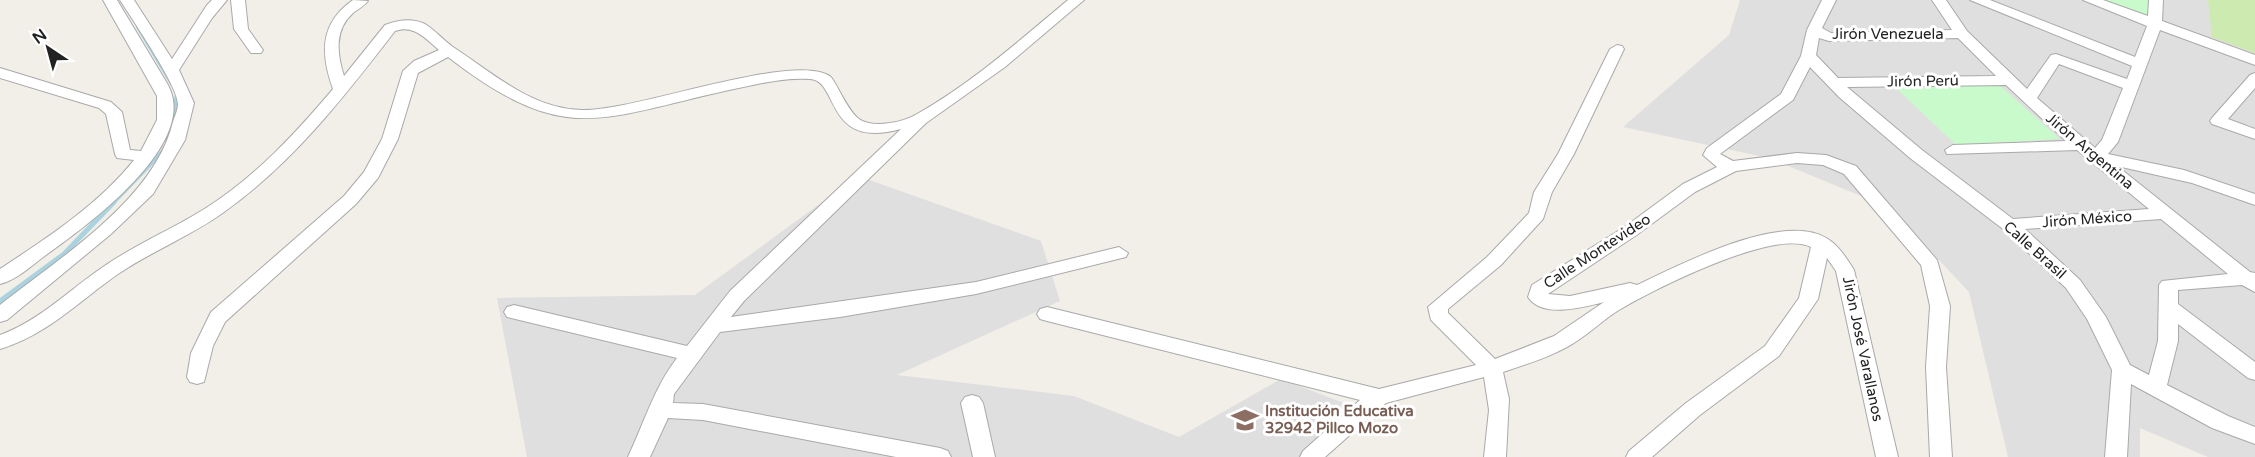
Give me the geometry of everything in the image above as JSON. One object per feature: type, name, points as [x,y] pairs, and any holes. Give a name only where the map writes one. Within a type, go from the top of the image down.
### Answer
[{"type":"street","points":[[0,278],[66,232],[117,189],[153,147],[167,114],[165,95],[110,0]]},
{"type":"street","points":[[0,315],[97,237],[147,190],[177,140],[186,103],[171,70],[127,0]]},
{"type":"street","points":[[171,70],[184,56],[207,11],[220,0]]},
{"type":"street","points":[[238,0],[241,29],[256,50]]},
{"type":"street","points":[[639,457],[661,410],[664,394],[674,377],[737,296],[921,119],[1000,64],[1077,0]]},
{"type":"street","points":[[1829,0],[1814,30],[1808,56],[1787,97],[1715,147],[1711,155],[1718,162],[1732,166],[1797,158],[1826,159],[1850,170],[1930,264],[1940,306],[1936,367],[1941,457]]},
{"type":"street","name":"Jirón Argentina","points":[[1939,0],[1962,34],[2029,98],[2096,157],[2251,281]]},
{"type":"street","points":[[1977,0],[2140,64]]},
{"type":"street","points":[[2090,0],[2255,60]]},
{"type":"street","points":[[2096,157],[2110,142],[2132,86],[2154,24],[2156,0]]},
{"type":"street","points":[[341,90],[329,52],[337,20],[345,10],[362,1]]},
{"type":"street","points":[[0,342],[11,339],[122,263],[227,202],[265,171],[341,90],[390,28],[394,26],[412,24],[421,28],[498,85],[540,108],[554,112],[583,115],[617,112],[733,87],[809,74],[821,76],[826,80],[852,122],[867,128],[887,128],[921,119]]},
{"type":"street","points":[[2154,24],[2255,66]]},
{"type":"street","name":"Jirón Venezuela","points":[[1814,30],[1829,37],[1962,34]]},
{"type":"street","points":[[1495,457],[1499,417],[1498,383],[1490,366],[1451,331],[1438,315],[1438,307],[1494,261],[1537,215],[1543,192],[1566,154],[1617,49]]},
{"type":"street","points":[[197,377],[199,351],[206,334],[218,317],[350,200],[372,174],[390,139],[411,71],[419,64],[451,51]]},
{"type":"street","name":"Calle Brasil","points":[[1808,56],[1917,154],[2009,225],[2073,284],[2096,317],[2122,370]]},
{"type":"street","points":[[2029,98],[2056,58],[2132,86]]},
{"type":"street","points":[[0,73],[105,105],[114,112],[123,154],[146,156]]},
{"type":"street","points":[[2255,78],[2218,121],[2255,134]]},
{"type":"street","name":"Jirón Perú","points":[[1835,82],[2012,80]]},
{"type":"street","points":[[1953,150],[2082,145]]},
{"type":"street","points":[[2096,157],[2156,167],[2217,184],[2255,200]]},
{"type":"street","name":"Calle Montevideo","points":[[1653,285],[1562,304],[1546,302],[1538,297],[1539,289],[1632,230],[1689,188],[1732,166]]},
{"type":"street","name":"Jirón México","points":[[2009,225],[2165,213]]},
{"type":"street","points":[[1311,457],[1359,411],[1379,397],[1555,345],[1611,306],[1748,243],[1785,237],[1821,243],[1808,299],[1772,351],[1693,409],[1637,457]]},
{"type":"street","name":"Jirón José Varallanos","points":[[1821,243],[1837,255],[1845,270],[1887,457]]},
{"type":"street","points":[[714,326],[840,310],[976,288],[1119,253]]},
{"type":"street","points":[[2156,388],[2168,341],[2169,285],[2251,281]]},
{"type":"street","points":[[2170,308],[2255,373]]},
{"type":"street","points":[[514,312],[693,355]]},
{"type":"street","points":[[1047,314],[1379,397]]},
{"type":"street","points":[[2116,457],[2122,370],[2220,422],[2255,436]]},
{"type":"street","points":[[972,403],[984,457]]},
{"type":"street","points":[[661,410],[703,412],[940,457]]},
{"type":"shaded area","points":[[1740,0],[2255,0],[2255,457],[2208,457],[2140,428],[2140,457],[2008,457],[1969,292],[1890,208],[1769,158],[1623,127],[1729,35]]},
{"type":"shaded area","points":[[858,176],[1041,241],[1060,301],[897,375],[1074,396],[1179,437],[1281,379],[1354,407],[1307,457],[527,457],[497,298],[695,295]]},
{"type":"green space","points":[[2095,0],[2149,0],[2149,21]]},
{"type":"green space","points":[[2208,0],[2255,0],[2255,53],[2212,37]]},
{"type":"green space","points":[[1998,84],[2060,139],[1956,145],[1895,87]]},
{"type":"waterway","points":[[138,27],[172,84]]},
{"type":"waterway","points":[[171,130],[177,94]]},
{"type":"waterway","points":[[113,203],[165,149]]},
{"type":"waterway","points":[[0,301],[64,254],[114,202]]},
{"type":"place","name":"Institución Educativa 32942 Pillco Mozo","points":[[1245,420]]}]
